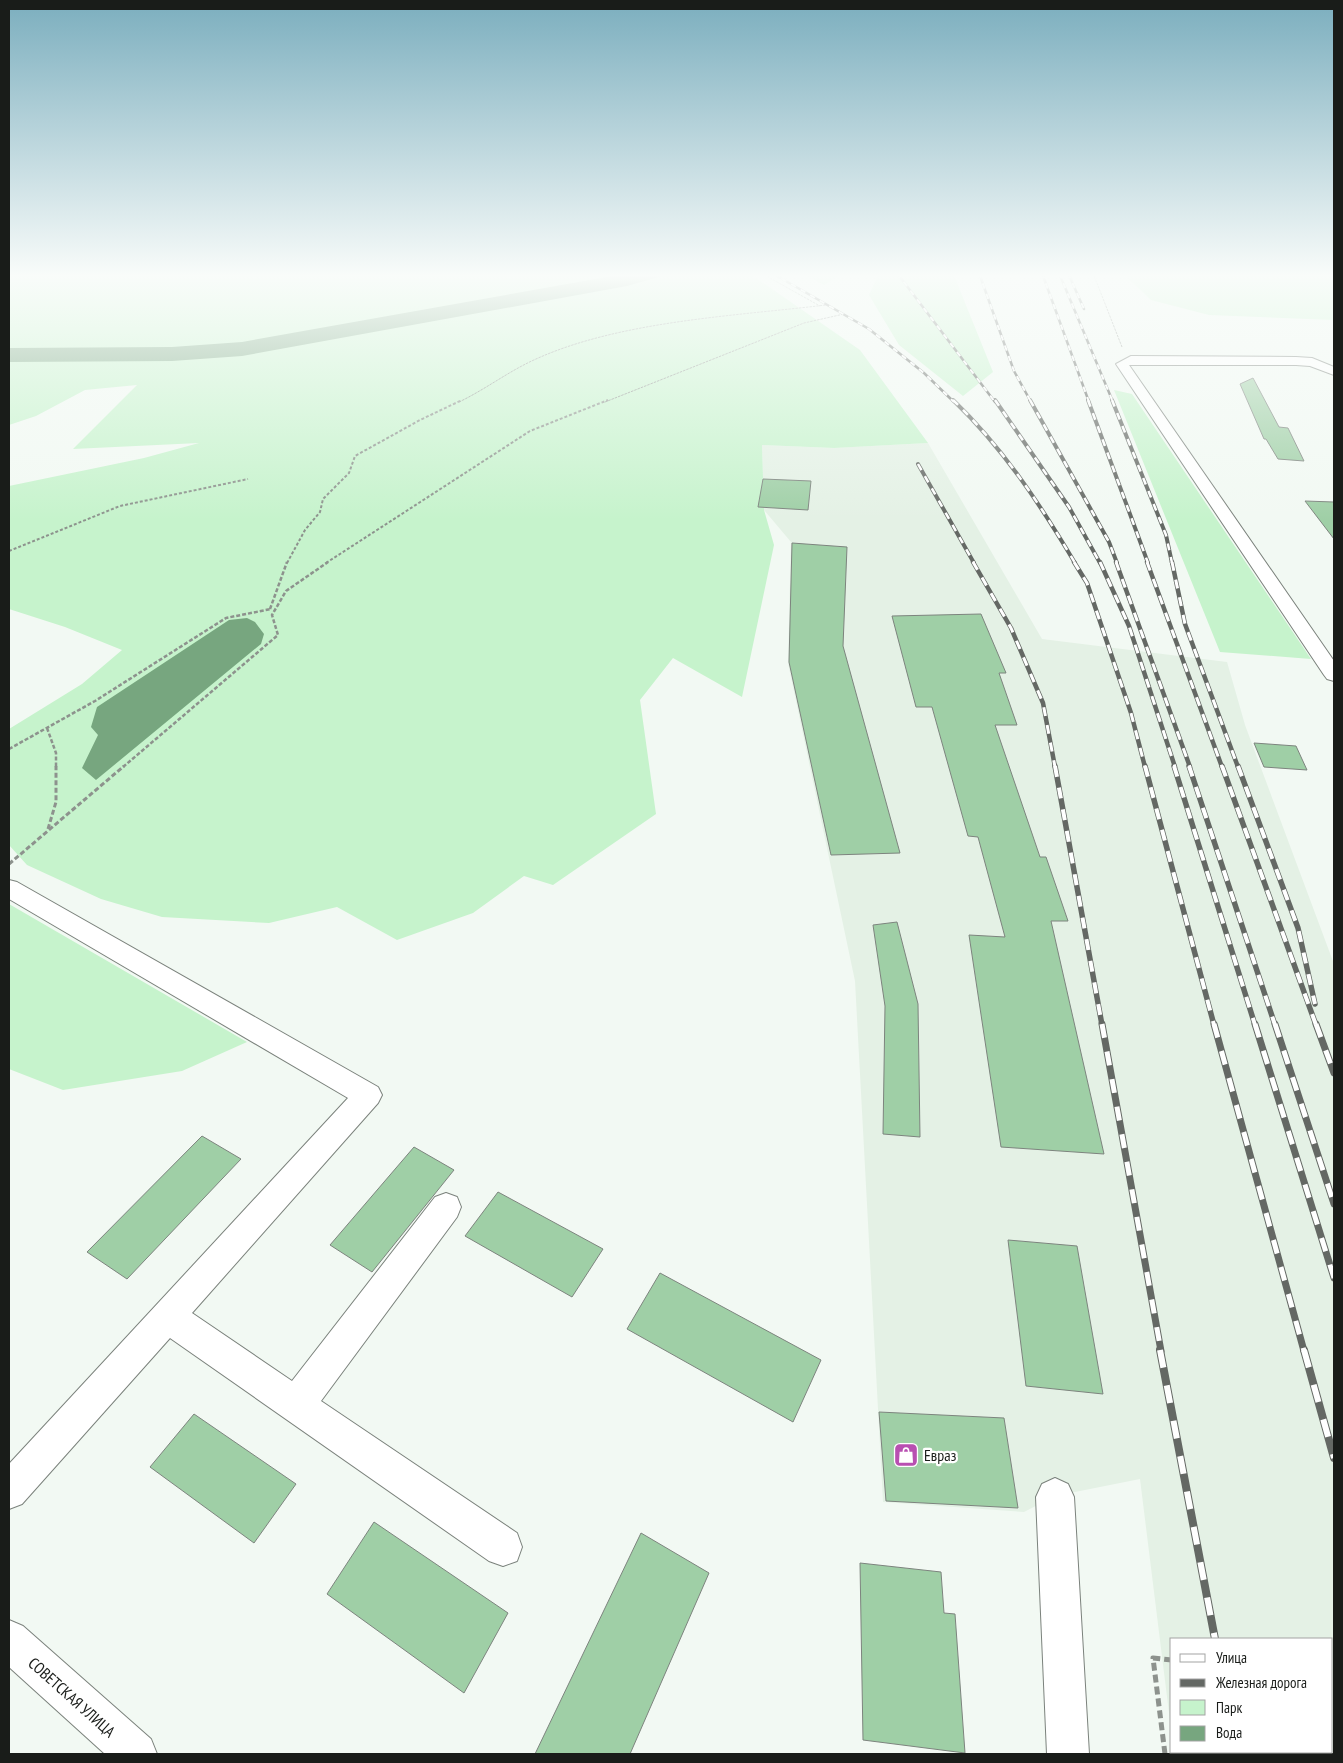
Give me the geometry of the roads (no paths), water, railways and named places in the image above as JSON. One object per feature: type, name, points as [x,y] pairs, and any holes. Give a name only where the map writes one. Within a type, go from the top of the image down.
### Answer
[{"type":"street","points":[[1334,371],[1312,362],[1296,361],[1131,360],[1122,364],[1166,431],[1275,585],[1334,675]]},
{"type":"street","points":[[9,888],[368,1094],[9,1491]]},
{"type":"street","points":[[296,1405],[446,1207]]},
{"type":"street","points":[[167,1316],[503,1547]]},
{"type":"street","points":[[1055,1496],[1068,1754]]},
{"type":"street","name":"СОВЕТСКАЯ УЛИЦА","points":[[9,1640],[136,1754]]},
{"type":"water","points":[[247,618],[255,622],[264,634],[261,644],[96,780],[82,768],[98,735],[91,727],[97,707],[229,620]]},
{"type":"railway","points":[[902,355],[924,373],[954,402]]},
{"type":"railway","points":[[960,355],[995,402]]},
{"type":"railway","points":[[1008,355],[1014,371],[1031,402]]},
{"type":"railway","points":[[1072,355],[1089,402]]},
{"type":"railway","points":[[1093,355],[1113,402]]},
{"type":"railway","points":[[953,400],[988,437],[1020,477],[1075,563]]},
{"type":"railway","points":[[995,400],[1069,507],[1100,563]]},
{"type":"railway","points":[[1030,400],[1109,542],[1117,563]]},
{"type":"railway","points":[[1088,400],[1148,563]]},
{"type":"railway","points":[[1112,400],[1166,535],[1172,563]]},
{"type":"railway","points":[[918,464],[974,563]]},
{"type":"railway","points":[[973,562],[1011,628],[1043,703],[1055,767]]},
{"type":"railway","points":[[1074,562],[1087,583],[1131,713],[1145,767]]},
{"type":"railway","points":[[1100,562],[1129,626],[1175,767]]},
{"type":"railway","points":[[1116,562],[1190,767]]},
{"type":"railway","points":[[1147,562],[1222,767]]},
{"type":"railway","points":[[1172,562],[1185,624],[1238,767]]},
{"type":"railway","points":[[1055,766],[1102,1025]]},
{"type":"railway","points":[[1145,766],[1214,1025]]},
{"type":"railway","points":[[1174,766],[1255,1025]]},
{"type":"railway","points":[[1189,766],[1275,1025]]},
{"type":"railway","points":[[1222,766],[1316,1025]]},
{"type":"railway","points":[[1238,766],[1298,928],[1315,1004]]},
{"type":"railway","points":[[1102,1024],[1161,1351]]},
{"type":"railway","points":[[1214,1024],[1304,1351]]},
{"type":"railway","points":[[1255,1024],[1334,1278]]},
{"type":"railway","points":[[1275,1024],[1334,1204]]},
{"type":"railway","points":[[1316,1024],[1334,1073]]},
{"type":"railway","points":[[1160,1350],[1215,1638]]},
{"type":"railway","points":[[1304,1350],[1334,1458]]},
{"type":"place","name":"Евраз","points":[[906,1455]]}]
